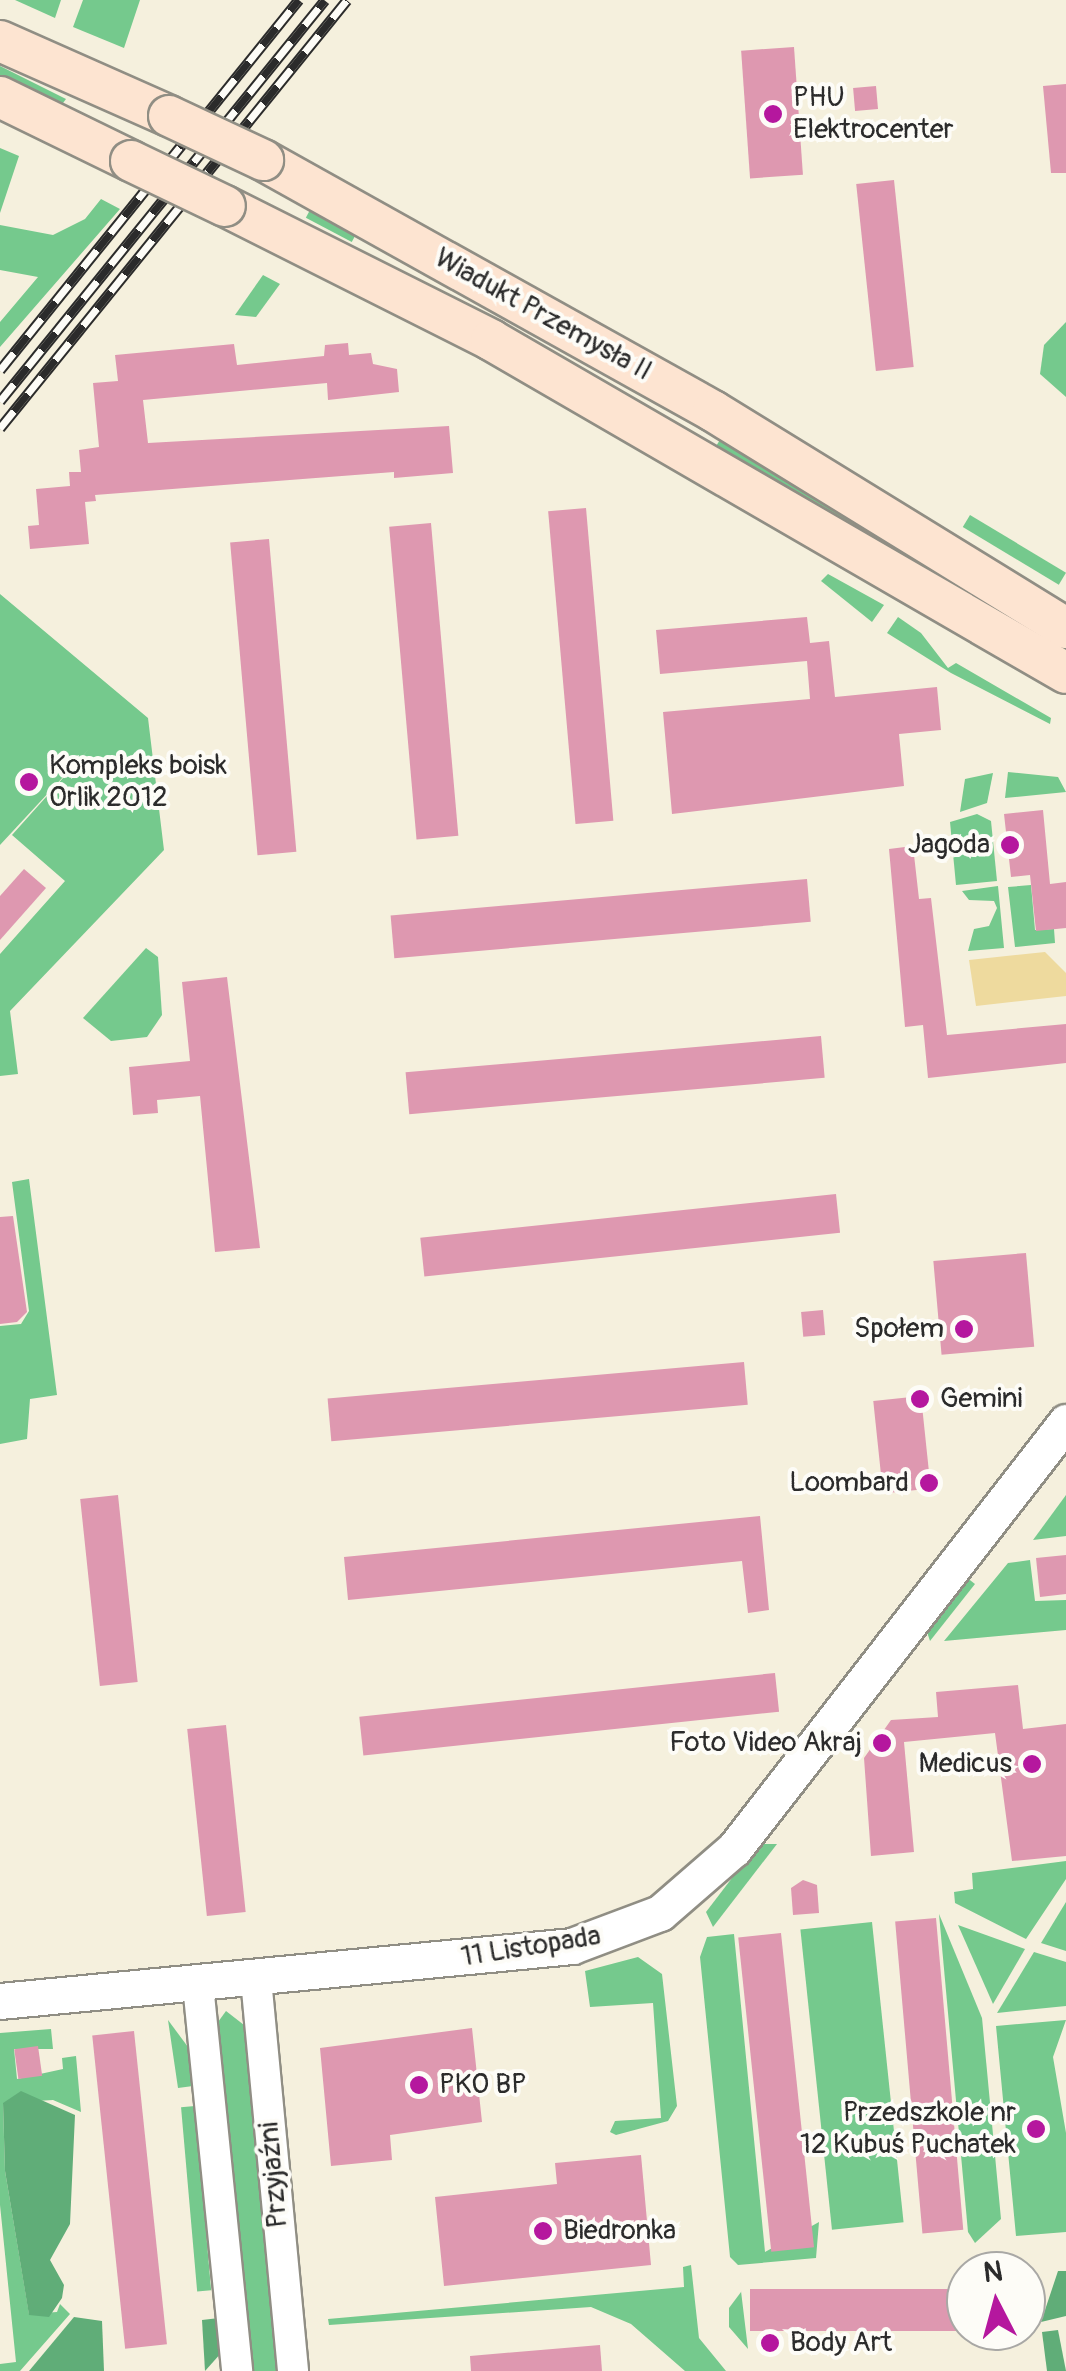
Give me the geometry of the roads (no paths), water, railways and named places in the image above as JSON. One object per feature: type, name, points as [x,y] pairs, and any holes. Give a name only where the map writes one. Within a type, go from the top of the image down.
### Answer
[{"type":"main road","name":"Wiadukt Przemysła II","points":[[0,40],[263,160],[388,228],[713,411],[1066,628]]},
{"type":"main road","name":"Wiadukt Przemysła II","points":[[0,98],[364,272],[690,450],[1066,673]]},
{"type":"street","name":"11 Listopada","points":[[0,2002],[572,1946],[660,1914],[734,1849],[1066,1422]]},
{"type":"street","name":"Przyjaźni","points":[[256,1979],[293,2371]]},
{"type":"street","name":"Przyjaźni","points":[[198,1985],[237,2371]]},
{"type":"railway","points":[[0,370],[299,0]]},
{"type":"railway","points":[[0,401],[325,0]]},
{"type":"railway","points":[[0,428],[347,0]]},
{"type":"place","name":"PHU Elektrocenter","points":[[773,114]]},
{"type":"place","name":"Kompleks boisk Orlik 2012","points":[[29,782]]},
{"type":"place","name":"Jagoda","points":[[1010,845]]},
{"type":"place","name":"Społem","points":[[964,1329]]},
{"type":"place","name":"Gemini","points":[[920,1399]]},
{"type":"place","name":"Loombard","points":[[929,1483]]},
{"type":"place","name":"Foto Video Akraj","points":[[882,1743]]},
{"type":"place","name":"Medicus","points":[[1032,1764]]},
{"type":"place","name":"PKO BP","points":[[419,2085]]},
{"type":"place","name":"Przedszkole nr 12 Kubuś Puchatek","points":[[1036,2129]]},
{"type":"place","name":"Biedronka","points":[[543,2231]]},
{"type":"place","name":"Body Art","points":[[770,2343]]}]
